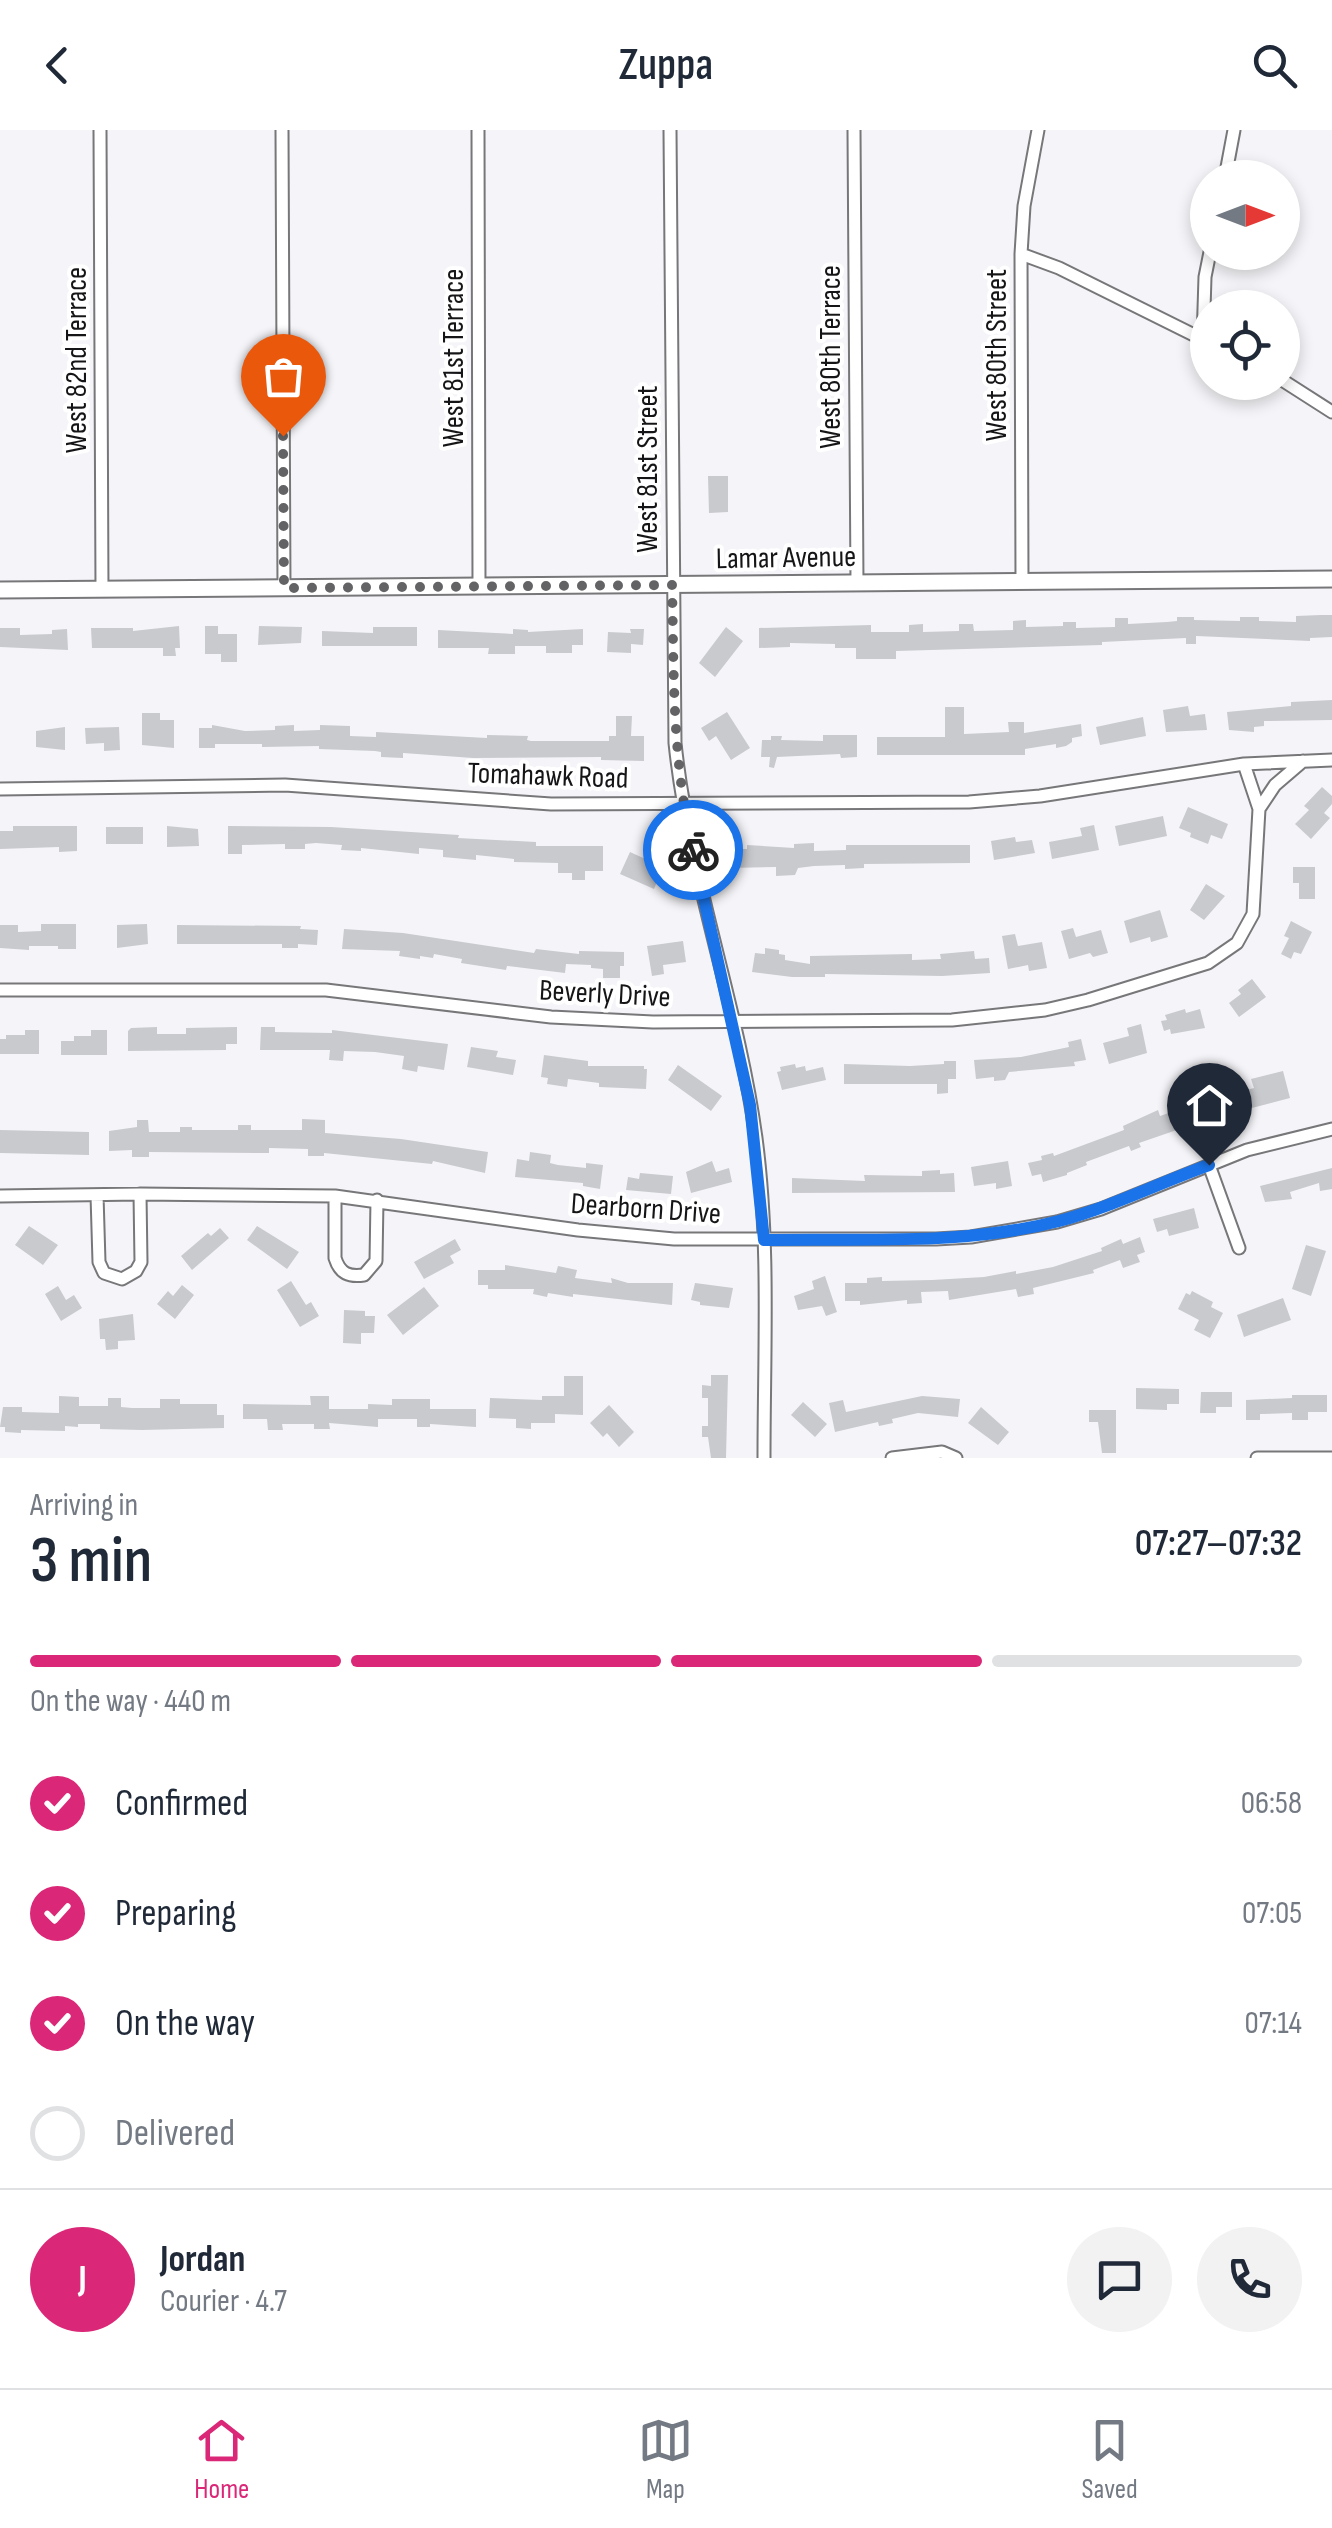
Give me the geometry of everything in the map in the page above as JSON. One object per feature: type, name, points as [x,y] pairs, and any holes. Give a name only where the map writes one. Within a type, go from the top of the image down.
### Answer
[{"type":"street","name":"West 82nd Terrace","points":[[100,130],[102,590]]},
{"type":"street","points":[[282,130],[284,588]]},
{"type":"street","name":"West 81st Terrace","points":[[478,130],[479,587]]},
{"type":"street","name":"West 81st Street","points":[[670,130],[672,704],[683,804],[756,1140],[764,1240],[764,1458]]},
{"type":"street","name":"West 80th Terrace","points":[[854,130],[856,584]]},
{"type":"street","name":"West 80th Street","points":[[1022,582],[1022,254],[1024,206],[1038,130]]},
{"type":"street","points":[[1228,160],[1234,130]]},
{"type":"street","points":[[1022,254],[1059,268],[1190,334]]},
{"type":"street","points":[[1300,392],[1332,412]]},
{"type":"street","name":"Lamar Avenue","points":[[0,590],[1332,579]]},
{"type":"street","points":[[1259,808],[1275,785],[1302,760]]},
{"type":"street","name":"Tomahawk Road","points":[[0,789],[285,785],[552,804],[986,800],[1040,796],[1244,764],[1332,760]]},
{"type":"street","name":"Beverly Drive","points":[[0,990],[326,990],[551,1017],[732,1022],[1004,1016],[1088,1000],[1208,963],[1237,943],[1253,914],[1259,808],[1244,764]]},
{"type":"street","name":"Dearborn Drive","points":[[0,1196],[335,1196],[622,1235],[764,1240],[936,1239],[1021,1230],[1101,1209],[1247,1150],[1332,1129]]},
{"type":"street","points":[[1209,1165],[1239,1248]]},
{"type":"street","points":[[97,1194],[100,1262],[104,1273],[122,1279],[136,1271],[141,1262],[140,1194]]},
{"type":"street","points":[[335,1196],[338,1268],[354,1276],[364,1275],[376,1260],[377,1200]]},
{"type":"street","points":[[892,1458],[942,1452],[956,1458]]},
{"type":"street","points":[[1257,1458],[1332,1458]]},
{"type":"building","points":[[708,476],[728,476],[728,512],[709,513]]},
{"type":"building","points":[[1332,615],[1332,637],[1310,641],[1196,636],[1196,644],[1186,644],[1186,638],[1102,645],[896,651],[896,659],[856,659],[856,648],[835,648],[835,644],[790,643],[790,647],[759,648],[759,628],[871,625],[871,632],[909,632],[909,625],[923,624],[923,632],[959,631],[959,624],[973,624],[974,631],[1013,630],[1013,621],[1026,620],[1026,627],[1076,622],[1076,628],[1115,627],[1115,618],[1128,618],[1128,624],[1177,621],[1177,617],[1240,621],[1240,617],[1259,617],[1259,621],[1296,622],[1296,616]]},
{"type":"building","points":[[179,626],[180,648],[175,648],[176,656],[163,656],[163,648],[92,648],[91,628],[133,631]]},
{"type":"building","points":[[205,626],[218,626],[218,634],[237,634],[237,662],[221,662],[221,654],[205,654]]},
{"type":"building","points":[[259,626],[302,627],[301,643],[258,645]]},
{"type":"building","points":[[373,627],[417,627],[417,646],[322,646],[322,631],[373,633]]},
{"type":"building","points":[[726,627],[743,641],[715,677],[699,663]]},
{"type":"building","points":[[0,628],[20,628],[20,635],[52,634],[52,630],[67,629],[68,650],[0,647]]},
{"type":"building","points":[[513,629],[583,629],[583,645],[572,645],[572,653],[546,653],[546,646],[515,646],[515,654],[488,654],[489,648],[438,648],[438,630],[513,634]]},
{"type":"building","points":[[630,629],[644,629],[643,645],[631,644],[631,653],[607,652],[608,632],[631,633]]},
{"type":"building","points":[[1332,700],[1332,720],[1264,721],[1264,726],[1254,727],[1254,732],[1229,730],[1227,712]]},
{"type":"building","points":[[1188,706],[1190,716],[1205,714],[1207,730],[1166,732],[1163,710]]},
{"type":"building","points":[[945,707],[964,707],[964,734],[1009,732],[1008,722],[1024,722],[1024,733],[1081,724],[1082,736],[1072,738],[1066,746],[1025,749],[1025,755],[877,755],[877,737],[945,737]]},
{"type":"building","points":[[727,712],[750,748],[731,760],[716,736],[709,741],[701,728]]},
{"type":"building","points":[[142,713],[160,713],[160,720],[174,720],[174,748],[142,745]]},
{"type":"building","points":[[616,716],[632,716],[631,736],[644,736],[644,761],[403,753],[403,758],[381,757],[381,752],[375,751],[262,744],[199,748],[199,728],[212,725],[245,731],[294,725],[294,731],[320,730],[320,725],[350,726],[350,736],[376,737],[376,732],[487,738],[528,736],[531,741],[609,741],[609,736],[616,736]]},
{"type":"building","points":[[1143,717],[1146,736],[1100,745],[1096,727]]},
{"type":"building","points":[[65,727],[65,750],[36,747],[36,731]]},
{"type":"building","points":[[119,727],[120,750],[104,751],[104,743],[86,744],[85,728]]},
{"type":"building","points":[[823,735],[857,735],[857,757],[777,757],[774,768],[769,767],[770,757],[761,757],[762,740],[771,740],[771,736],[782,736],[781,740],[823,741]]},
{"type":"building","points":[[1322,787],[1332,796],[1332,804],[1324,813],[1330,818],[1311,839],[1295,824],[1309,810],[1304,806]]},
{"type":"building","points":[[1188,807],[1228,824],[1222,839],[1211,835],[1208,844],[1179,828]]},
{"type":"building","points":[[1163,816],[1167,836],[1119,846],[1115,826]]},
{"type":"building","points":[[1094,825],[1099,850],[1052,859],[1049,842],[1082,836],[1080,828]]},
{"type":"building","points":[[13,826],[77,826],[77,851],[59,852],[59,847],[0,849],[0,831],[13,831]]},
{"type":"building","points":[[167,826],[198,829],[199,846],[167,847]]},
{"type":"building","points":[[228,826],[331,827],[536,842],[536,846],[603,846],[603,871],[585,871],[585,880],[572,880],[572,873],[558,873],[558,863],[514,862],[476,855],[476,860],[443,857],[443,850],[419,848],[419,854],[361,848],[341,850],[342,845],[316,843],[305,844],[305,849],[285,849],[285,844],[242,845],[242,854],[228,854]]},
{"type":"building","points":[[106,827],[143,827],[143,844],[106,844]]},
{"type":"building","points":[[1015,837],[1016,842],[1032,840],[1035,853],[994,860],[991,841]]},
{"type":"building","points":[[814,843],[814,851],[846,850],[846,845],[970,845],[970,863],[864,864],[864,868],[845,869],[845,865],[814,866],[798,868],[795,875],[776,876],[776,867],[729,868],[729,849],[747,849],[747,845],[794,848],[794,844]]},
{"type":"building","points":[[630,852],[663,867],[654,889],[620,874]]},
{"type":"building","points":[[1293,867],[1315,867],[1315,899],[1299,899]]},
{"type":"building","points":[[1206,884],[1225,896],[1204,920],[1190,910]]},
{"type":"building","points":[[1160,910],[1168,937],[1130,943],[1124,921]]},
{"type":"building","points":[[1291,921],[1312,932],[1301,954],[1294,952],[1291,959],[1281,954],[1289,938],[1284,936]]},
{"type":"building","points":[[41,924],[76,924],[76,949],[0,948],[0,925],[18,925],[18,932],[41,931]]},
{"type":"building","points":[[147,924],[148,944],[117,948],[117,925]]},
{"type":"building","points":[[177,925],[301,926],[300,929],[318,930],[317,945],[282,948],[282,944],[177,944]]},
{"type":"building","points":[[1073,928],[1076,937],[1101,930],[1108,953],[1069,959],[1061,931]]},
{"type":"building","points":[[344,929],[403,933],[534,953],[536,949],[579,954],[624,952],[624,966],[620,966],[620,978],[603,978],[603,969],[591,965],[566,964],[565,973],[507,966],[506,970],[434,954],[433,958],[420,959],[399,956],[400,951],[342,949]]},
{"type":"building","points":[[1015,934],[1018,946],[1042,942],[1047,968],[1029,971],[1028,965],[1008,969],[1002,936]]},
{"type":"building","points":[[683,941],[686,962],[663,965],[664,974],[652,976],[647,946]]},
{"type":"building","points":[[765,948],[779,950],[785,960],[810,964],[810,956],[912,954],[912,960],[941,959],[940,954],[974,951],[975,959],[989,958],[990,973],[792,977],[752,972],[755,953],[765,954]]},
{"type":"building","points":[[1252,979],[1266,997],[1239,1017],[1229,1003]]},
{"type":"building","points":[[1185,1009],[1186,1013],[1200,1009],[1205,1028],[1171,1034],[1170,1029],[1164,1031],[1161,1021],[1167,1020],[1165,1015]]},
{"type":"building","points":[[1141,1024],[1147,1053],[1109,1064],[1103,1043],[1129,1036],[1127,1028]]},
{"type":"building","points":[[157,1027],[157,1034],[186,1034],[186,1028],[237,1027],[237,1044],[226,1044],[226,1050],[128,1051],[131,1028]]},
{"type":"building","points":[[261,1027],[275,1027],[275,1032],[332,1030],[448,1044],[444,1070],[418,1066],[417,1072],[402,1069],[404,1056],[375,1052],[344,1051],[343,1061],[329,1060],[330,1050],[260,1050]]},
{"type":"building","points":[[25,1030],[39,1030],[39,1054],[0,1054],[0,1039],[6,1039],[6,1035],[25,1035]]},
{"type":"building","points":[[91,1030],[107,1030],[107,1055],[61,1055],[61,1041],[91,1036]]},
{"type":"building","points":[[1081,1039],[1086,1060],[1074,1062],[1075,1066],[1009,1072],[1005,1080],[976,1079],[974,1060],[1021,1057],[1069,1047],[1068,1042]]},
{"type":"building","points":[[471,1047],[498,1051],[496,1057],[516,1060],[513,1075],[467,1067]]},
{"type":"building","points":[[544,1055],[588,1061],[588,1066],[644,1066],[646,1089],[599,1087],[599,1083],[568,1079],[567,1087],[547,1084],[548,1078],[541,1077]]},
{"type":"building","points":[[956,1061],[956,1079],[948,1079],[948,1093],[937,1094],[937,1084],[844,1084],[844,1064],[910,1066]]},
{"type":"building","points":[[795,1064],[796,1068],[805,1066],[806,1071],[823,1067],[826,1080],[782,1090],[777,1072],[780,1067]]},
{"type":"building","points":[[678,1065],[722,1096],[711,1111],[668,1080]]},
{"type":"building","points":[[1283,1071],[1290,1098],[1248,1109],[1243,1091],[1254,1088],[1251,1079]]},
{"type":"building","points":[[1224,1099],[1229,1116],[1139,1143],[1141,1147],[1131,1151],[1129,1146],[1086,1162],[1087,1165],[1067,1175],[1043,1182],[1041,1174],[1032,1176],[1028,1163],[1042,1160],[1041,1156],[1054,1156],[1124,1130],[1123,1126],[1158,1110],[1160,1116],[1204,1101],[1205,1105]]},
{"type":"building","points":[[302,1119],[325,1120],[325,1133],[488,1152],[485,1173],[433,1161],[432,1164],[324,1153],[308,1156],[308,1149],[269,1148],[269,1153],[149,1152],[149,1157],[132,1157],[132,1150],[109,1151],[109,1131],[137,1127],[137,1120],[148,1120],[149,1132],[180,1132],[180,1127],[238,1130],[238,1125],[251,1125],[251,1130],[302,1130]]},
{"type":"building","points":[[0,1130],[89,1132],[89,1155],[0,1153]]},
{"type":"building","points":[[530,1152],[551,1155],[550,1163],[558,1165],[603,1165],[600,1189],[583,1183],[515,1177],[517,1159],[529,1161]]},
{"type":"building","points":[[712,1161],[716,1172],[729,1168],[732,1182],[691,1193],[686,1172]]},
{"type":"building","points":[[1008,1161],[1012,1186],[974,1186],[971,1167]]},
{"type":"building","points":[[1332,1168],[1332,1189],[1320,1191],[1319,1183],[1290,1192],[1292,1199],[1265,1202],[1260,1186]]},
{"type":"building","points":[[940,1170],[940,1174],[954,1173],[955,1192],[792,1193],[792,1178],[865,1181],[864,1175],[922,1176],[922,1171]]},
{"type":"building","points":[[640,1173],[673,1176],[671,1194],[626,1190],[628,1177],[639,1179]]},
{"type":"building","points":[[1194,1208],[1199,1228],[1169,1236],[1167,1229],[1157,1232],[1153,1219]]},
{"type":"building","points":[[29,1226],[58,1245],[43,1265],[15,1245]]},
{"type":"building","points":[[257,1226],[299,1252],[287,1269],[247,1240]]},
{"type":"building","points":[[220,1228],[229,1238],[192,1270],[181,1256]]},
{"type":"building","points":[[1140,1237],[1145,1252],[1137,1255],[1140,1262],[1123,1268],[1120,1260],[1093,1270],[1094,1273],[1033,1288],[1034,1294],[1018,1297],[1016,1289],[949,1300],[948,1291],[921,1292],[922,1303],[907,1304],[907,1300],[860,1305],[860,1301],[845,1301],[845,1283],[867,1283],[867,1278],[932,1280],[1016,1274],[1053,1267],[1102,1251],[1101,1248],[1121,1239],[1123,1244]]},
{"type":"building","points":[[455,1239],[461,1250],[450,1256],[454,1263],[424,1279],[414,1262]]},
{"type":"building","points":[[1306,1245],[1326,1251],[1311,1296],[1292,1289]]},
{"type":"building","points":[[505,1265],[556,1273],[558,1266],[577,1270],[575,1278],[612,1283],[611,1278],[628,1283],[673,1283],[672,1305],[573,1294],[548,1293],[547,1297],[533,1294],[534,1289],[488,1289],[488,1285],[478,1285],[478,1270],[505,1270]]},
{"type":"building","points":[[825,1276],[837,1312],[826,1316],[822,1306],[798,1310],[794,1296],[814,1289],[812,1281]]},
{"type":"building","points":[[291,1281],[306,1305],[311,1302],[319,1316],[300,1327],[277,1290]]},
{"type":"building","points":[[695,1283],[733,1288],[729,1308],[700,1305],[691,1300]]},
{"type":"building","points":[[182,1285],[194,1295],[175,1319],[157,1304],[168,1291],[173,1296]]},
{"type":"building","points":[[58,1286],[66,1300],[74,1295],[82,1308],[61,1321],[45,1294]]},
{"type":"building","points":[[424,1287],[439,1306],[403,1335],[387,1315]]},
{"type":"building","points":[[1192,1291],[1213,1302],[1211,1307],[1223,1313],[1210,1338],[1194,1330],[1199,1320],[1178,1309],[1186,1293],[1190,1295]]},
{"type":"building","points":[[1283,1298],[1291,1320],[1244,1337],[1237,1315]]},
{"type":"building","points":[[344,1310],[365,1311],[365,1316],[375,1316],[374,1333],[361,1333],[361,1344],[343,1343]]},
{"type":"building","points":[[133,1314],[135,1340],[118,1341],[118,1349],[106,1350],[105,1339],[100,1339],[99,1319]]},
{"type":"building","points":[[711,1375],[728,1375],[726,1458],[711,1458],[708,1437],[702,1437],[702,1426],[708,1426],[708,1398],[702,1398],[702,1385],[711,1386]]},
{"type":"building","points":[[564,1376],[583,1376],[583,1415],[555,1414],[555,1423],[531,1423],[531,1429],[516,1428],[516,1419],[489,1418],[490,1398],[542,1400],[542,1396],[564,1396]]},
{"type":"building","points":[[1136,1388],[1179,1389],[1179,1404],[1167,1404],[1167,1410],[1136,1409]]},
{"type":"building","points":[[1201,1392],[1232,1392],[1232,1407],[1200,1413]]},
{"type":"building","points":[[1327,1395],[1327,1412],[1308,1412],[1308,1420],[1292,1420],[1292,1413],[1260,1414],[1260,1420],[1246,1420],[1246,1400]]},
{"type":"building","points":[[59,1396],[79,1397],[79,1406],[108,1406],[108,1398],[121,1398],[121,1407],[132,1408],[160,1408],[160,1399],[180,1399],[180,1404],[217,1404],[217,1415],[224,1415],[224,1428],[100,1429],[100,1424],[78,1424],[65,1426],[65,1431],[21,1433],[5,1432],[5,1427],[0,1427],[3,1407],[59,1413]]},
{"type":"building","points":[[310,1396],[329,1396],[329,1409],[368,1409],[368,1404],[392,1405],[392,1399],[430,1399],[430,1409],[476,1409],[476,1427],[417,1427],[417,1419],[378,1419],[378,1427],[329,1423],[330,1429],[314,1429],[314,1424],[282,1424],[283,1430],[268,1430],[267,1419],[243,1419],[243,1404],[311,1405]]},
{"type":"building","points":[[922,1396],[960,1399],[958,1417],[918,1413],[892,1419],[893,1423],[879,1426],[878,1422],[835,1432],[829,1403],[843,1400],[846,1412]]},
{"type":"building","points":[[803,1402],[827,1424],[815,1437],[791,1415]]},
{"type":"building","points":[[609,1405],[634,1432],[619,1447],[607,1433],[603,1437],[590,1423]]},
{"type":"building","points":[[981,1407],[1009,1432],[998,1445],[968,1423]]},
{"type":"building","points":[[1089,1410],[1116,1410],[1116,1453],[1102,1453],[1098,1422],[1089,1422]]},
{"type":"way so far","points":[[283,436],[284,588],[672,585],[675,743],[679,785],[693,850]]},
{"type":"route","points":[[693,850],[750,1105],[764,1240],[936,1239],[1021,1230],[1101,1209],[1209,1165]]}]
